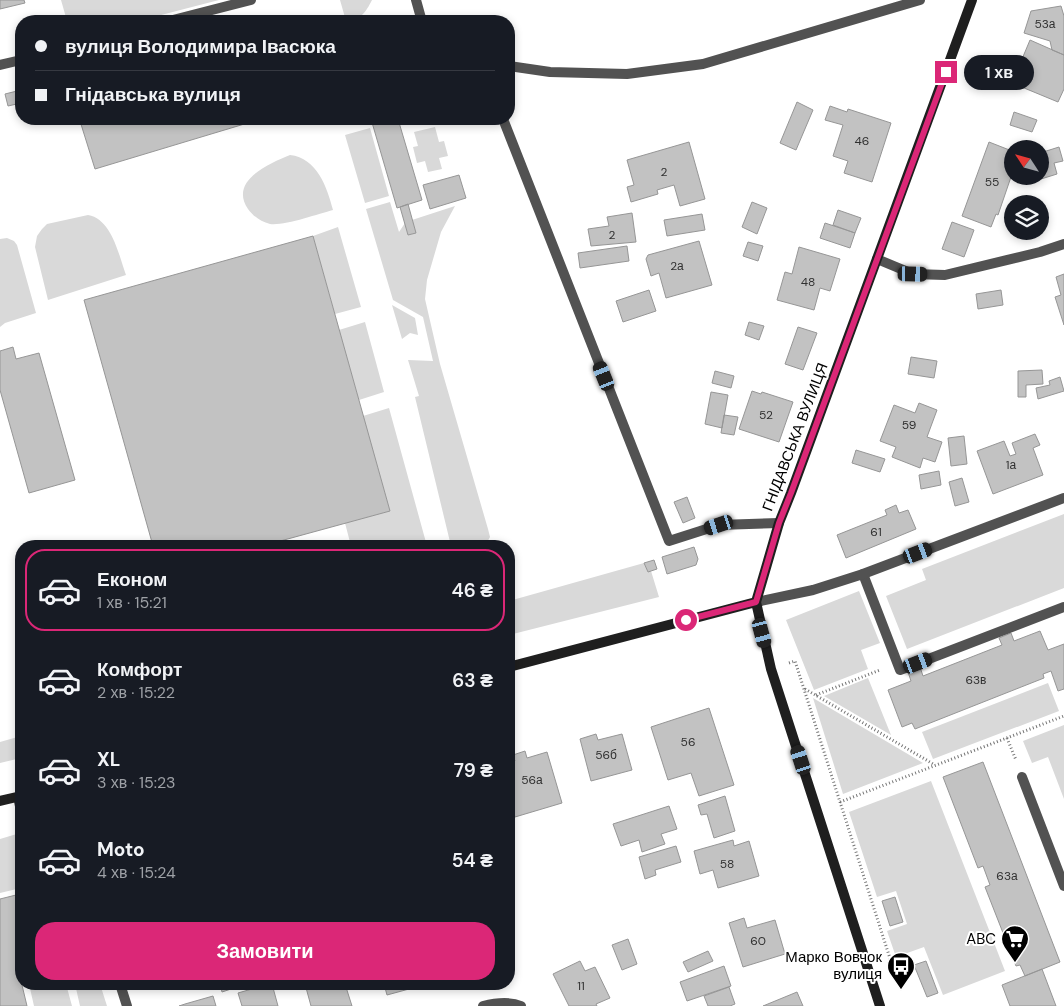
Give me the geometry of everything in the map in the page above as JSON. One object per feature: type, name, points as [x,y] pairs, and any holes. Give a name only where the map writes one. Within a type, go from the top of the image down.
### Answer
[{"type":"main road","name":"ГНІДАВСЬКА ВУЛИЦЯ","points":[[880,1006],[771,669],[756,602],[779,523],[972,0]]},
{"type":"main road","points":[[515,665],[756,602]]},
{"type":"main road","points":[[0,801],[15,797]]},
{"type":"street","points":[[190,15],[236,2],[251,0]]},
{"type":"street","points":[[416,0],[420,15]]},
{"type":"street","points":[[515,67],[550,72],[627,74],[702,64],[920,0]]},
{"type":"street","points":[[0,65],[15,61]]},
{"type":"street","points":[[505,125],[669,541],[719,525],[779,523]]},
{"type":"street","points":[[877,259],[913,274],[946,275],[1040,252],[1064,244]]},
{"type":"street","points":[[756,602],[813,590],[863,574],[1064,498]]},
{"type":"street","points":[[863,574],[900,670],[1064,607]]},
{"type":"street","points":[[1022,777],[1064,886]]},
{"type":"street","points":[[122,990],[127,1006]]},
{"type":"street","points":[[483,1006],[500,1003],[521,1006]]},
{"type":"path","points":[[771,669],[795,661],[894,971]]},
{"type":"path","points":[[815,695],[897,663]]},
{"type":"path","points":[[805,689],[935,765]]},
{"type":"path","points":[[840,802],[1064,716]]},
{"type":"path","points":[[1007,738],[1022,777]]},
{"type":"shaded area","points":[[61,0],[219,0],[161,15],[65,15]]},
{"type":"shaded area","points":[[340,0],[372,0],[362,15],[344,15]]},
{"type":"shaded area","points":[[435,127],[439,142],[444,141],[448,156],[439,158],[442,169],[428,172],[425,161],[417,163],[413,147],[418,146],[414,132]]},
{"type":"shaded area","points":[[370,128],[389,196],[365,203],[345,135]]},
{"type":"shaded area","points":[[290,155],[299,157],[314,168],[324,183],[333,210],[284,223],[270,224],[252,214],[248,209],[243,199],[243,190],[247,182],[262,169]]},
{"type":"shaded area","points":[[390,202],[399,232],[405,223],[408,235],[416,233],[412,220],[455,206],[441,232],[427,280],[425,299],[440,364],[490,537],[488,540],[450,540],[415,397],[419,396],[408,360],[433,361],[423,317],[393,300],[366,209]]},
{"type":"shaded area","points":[[88,215],[103,223],[109,231],[126,275],[48,300],[35,247],[37,236],[47,224]]},
{"type":"shaded area","points":[[338,227],[361,307],[335,314],[313,236]]},
{"type":"shaded area","points":[[7,238],[14,241],[17,245],[36,313],[5,323],[0,327],[0,239]]},
{"type":"shaded area","points":[[392,305],[415,318],[418,335],[410,333],[402,339]]},
{"type":"shaded area","points":[[365,322],[384,392],[359,400],[339,330]]},
{"type":"shaded area","points":[[389,408],[425,540],[349,540],[345,523],[390,511],[363,416]]},
{"type":"shaded area","points":[[1064,514],[1064,588],[907,649],[886,596],[926,580],[922,569]]},
{"type":"shaded area","points":[[644,563],[648,572],[651,571],[659,597],[515,633],[515,599]]},
{"type":"shaded area","points":[[859,591],[880,643],[861,650],[868,669],[814,690],[786,620]]},
{"type":"shaded area","points":[[868,678],[891,735],[824,696]]},
{"type":"shaded area","points":[[1048,683],[1059,711],[933,759],[922,732]]},
{"type":"shaded area","points":[[813,698],[923,763],[843,794]]},
{"type":"shaded area","points":[[1064,725],[1064,799],[1048,757],[1032,763],[1023,741]]},
{"type":"shaded area","points":[[15,738],[15,759],[0,763],[0,742]]},
{"type":"shaded area","points":[[931,781],[1005,971],[943,995],[924,947],[896,957],[887,931],[907,924],[896,891],[877,897],[849,812]]},
{"type":"shaded area","points":[[15,834],[15,889],[0,893],[0,839]]},
{"type":"shaded area","points":[[30,990],[68,990],[72,1006],[34,1006]]},
{"type":"shaded area","points":[[76,990],[102,990],[107,1006],[80,1006]]},
{"type":"building","points":[[0,0],[24,0],[25,3],[0,9]]},
{"type":"building","points":[[1061,6],[1064,16],[1064,55],[1052,50],[1050,41],[1024,33],[1031,11]]},
{"type":"building","points":[[1030,40],[1064,55],[1064,89],[1058,102],[1012,83]]},
{"type":"building","points":[[15,92],[15,104],[8,106],[5,94]]},
{"type":"building","points":[[797,102],[813,110],[796,150],[780,143]]},
{"type":"building","points":[[830,106],[847,112],[848,109],[891,123],[872,182],[844,173],[848,161],[833,156],[843,125],[825,120]]},
{"type":"building","points":[[1014,112],[1037,120],[1032,132],[1010,125]]},
{"type":"building","points":[[81,125],[241,125],[95,169]]},
{"type":"building","points":[[373,125],[400,125],[422,200],[397,208]]},
{"type":"building","points":[[689,142],[705,199],[680,206],[674,185],[657,190],[658,194],[631,202],[627,187],[634,185],[627,160]]},
{"type":"building","points":[[989,142],[1004,148],[1004,185],[1008,185],[998,215],[996,214],[991,227],[962,216]]},
{"type":"building","points":[[1059,147],[1063,161],[1054,163],[1057,174],[1049,176],[1049,150]]},
{"type":"building","points":[[459,175],[466,198],[430,209],[423,185]]},
{"type":"building","points":[[752,202],[767,208],[757,234],[742,227]]},
{"type":"building","points":[[408,204],[416,233],[408,235],[400,207]]},
{"type":"building","points":[[838,210],[861,218],[855,233],[833,225]]},
{"type":"building","points":[[632,213],[636,242],[591,246],[588,229],[609,226],[607,217]]},
{"type":"building","points":[[702,214],[705,230],[667,236],[664,220]]},
{"type":"building","points":[[952,222],[974,230],[964,257],[942,249]]},
{"type":"building","points":[[825,223],[855,233],[850,248],[820,238]]},
{"type":"building","points":[[313,236],[390,511],[284,540],[151,540],[84,300]]},
{"type":"building","points":[[699,241],[712,285],[666,298],[659,273],[651,276],[646,259],[648,255]]},
{"type":"building","points":[[748,242],[763,246],[758,261],[743,256]]},
{"type":"building","points":[[627,246],[629,261],[580,268],[578,253]]},
{"type":"building","points":[[799,247],[840,259],[830,291],[820,288],[814,310],[777,300],[785,272],[792,274]]},
{"type":"building","points":[[1064,274],[1064,325],[1055,297],[1061,295],[1056,277]]},
{"type":"building","points":[[649,290],[656,311],[623,322],[616,301]]},
{"type":"building","points":[[1001,290],[1003,305],[978,309],[976,294]]},
{"type":"building","points":[[749,322],[764,326],[759,340],[745,335]]},
{"type":"building","points":[[798,327],[817,333],[803,370],[785,364]]},
{"type":"building","points":[[13,347],[16,359],[39,353],[75,480],[29,493],[0,390],[0,351]]},
{"type":"building","points":[[911,357],[937,361],[934,378],[908,374]]},
{"type":"building","points":[[1042,370],[1043,384],[1026,385],[1026,397],[1018,397],[1018,371]]},
{"type":"building","points":[[715,371],[734,376],[731,388],[712,383]]},
{"type":"building","points":[[1060,377],[1064,391],[1038,399],[1036,388],[1050,385],[1049,381]]},
{"type":"building","points":[[752,391],[761,394],[762,392],[793,402],[779,442],[739,429]]},
{"type":"building","points":[[711,392],[728,395],[722,428],[705,424]]},
{"type":"building","points":[[919,403],[937,410],[927,437],[942,442],[935,462],[923,458],[920,468],[892,457],[896,447],[880,441],[894,405],[915,413]]},
{"type":"building","points":[[724,415],[738,417],[734,435],[721,433]]},
{"type":"building","points":[[1035,434],[1040,445],[1033,448],[1043,475],[993,494],[977,451],[1004,441],[1010,456],[1016,454],[1012,443]]},
{"type":"building","points":[[964,436],[967,464],[951,466],[948,438]]},
{"type":"building","points":[[856,450],[885,459],[880,472],[852,463]]},
{"type":"building","points":[[939,471],[941,485],[921,489],[919,475]]},
{"type":"building","points":[[962,478],[969,502],[955,506],[949,482]]},
{"type":"building","points":[[687,497],[695,518],[683,523],[674,502]]},
{"type":"building","points":[[896,505],[899,513],[908,510],[916,529],[846,558],[837,535],[887,515],[885,510]]},
{"type":"building","points":[[694,547],[698,559],[696,565],[667,574],[662,557]]},
{"type":"building","points":[[654,560],[657,569],[648,572],[644,563]]},
{"type":"building","points":[[1040,631],[1048,650],[1064,644],[1064,689],[1058,691],[1051,671],[1043,674],[1044,678],[915,729],[912,723],[902,727],[888,690],[911,681],[908,672],[920,667],[923,676],[1002,645],[999,638],[1011,633],[1014,641]]},
{"type":"building","points":[[709,708],[734,785],[699,796],[691,773],[668,780],[651,727]]},
{"type":"building","points":[[596,734],[598,740],[622,734],[632,770],[591,781],[580,739]]},
{"type":"building","points":[[525,751],[527,758],[547,752],[562,803],[515,817],[515,754]]},
{"type":"building","points":[[983,762],[1060,962],[1025,976],[1020,965],[1016,966],[985,887],[990,885],[983,866],[978,868],[943,777]]},
{"type":"building","points":[[725,796],[735,831],[714,838],[707,814],[701,815],[698,805]]},
{"type":"building","points":[[669,806],[677,829],[661,834],[665,844],[642,852],[639,840],[621,846],[613,824]]},
{"type":"building","points":[[733,840],[734,846],[749,841],[759,876],[718,888],[713,870],[700,874],[694,851]]},
{"type":"building","points":[[676,846],[681,862],[655,870],[656,875],[645,879],[639,857]]},
{"type":"building","points":[[15,895],[15,990],[23,990],[27,1006],[0,1006],[0,899]]},
{"type":"building","points":[[895,897],[903,922],[890,926],[882,901]]},
{"type":"building","points":[[744,918],[747,928],[775,920],[785,954],[743,967],[729,923]]},
{"type":"building","points":[[628,939],[637,964],[622,970],[612,945]]},
{"type":"building","points":[[708,951],[713,961],[688,972],[683,962]]},
{"type":"building","points":[[580,961],[585,971],[595,967],[610,998],[596,1004],[597,1006],[569,1006],[553,974]]},
{"type":"building","points":[[926,961],[938,993],[927,997],[914,965]]},
{"type":"building","points":[[724,966],[731,986],[687,1001],[680,982]]},
{"type":"building","points":[[1042,969],[1056,1006],[1010,1006],[1002,985]]},
{"type":"building","points":[[729,987],[735,1004],[730,1006],[708,1006],[704,996]]},
{"type":"building","points":[[248,990],[274,990],[278,1006],[242,1006],[238,993]]},
{"type":"building","points":[[307,990],[347,990],[352,1006],[311,1006]]},
{"type":"building","points":[[386,990],[405,990],[387,995]]},
{"type":"building","points":[[797,992],[803,1006],[763,1006]]},
{"type":"building","points":[[213,996],[216,1006],[179,1006],[185,1004]]},
{"type":"place","name":"ABC","points":[[1015,963]]},
{"type":"place","name":"Марко Вовчок вулиця","points":[[901,990]]},
{"type":"route","points":[[686,620],[756,602],[779,523],[946,72]]}]
